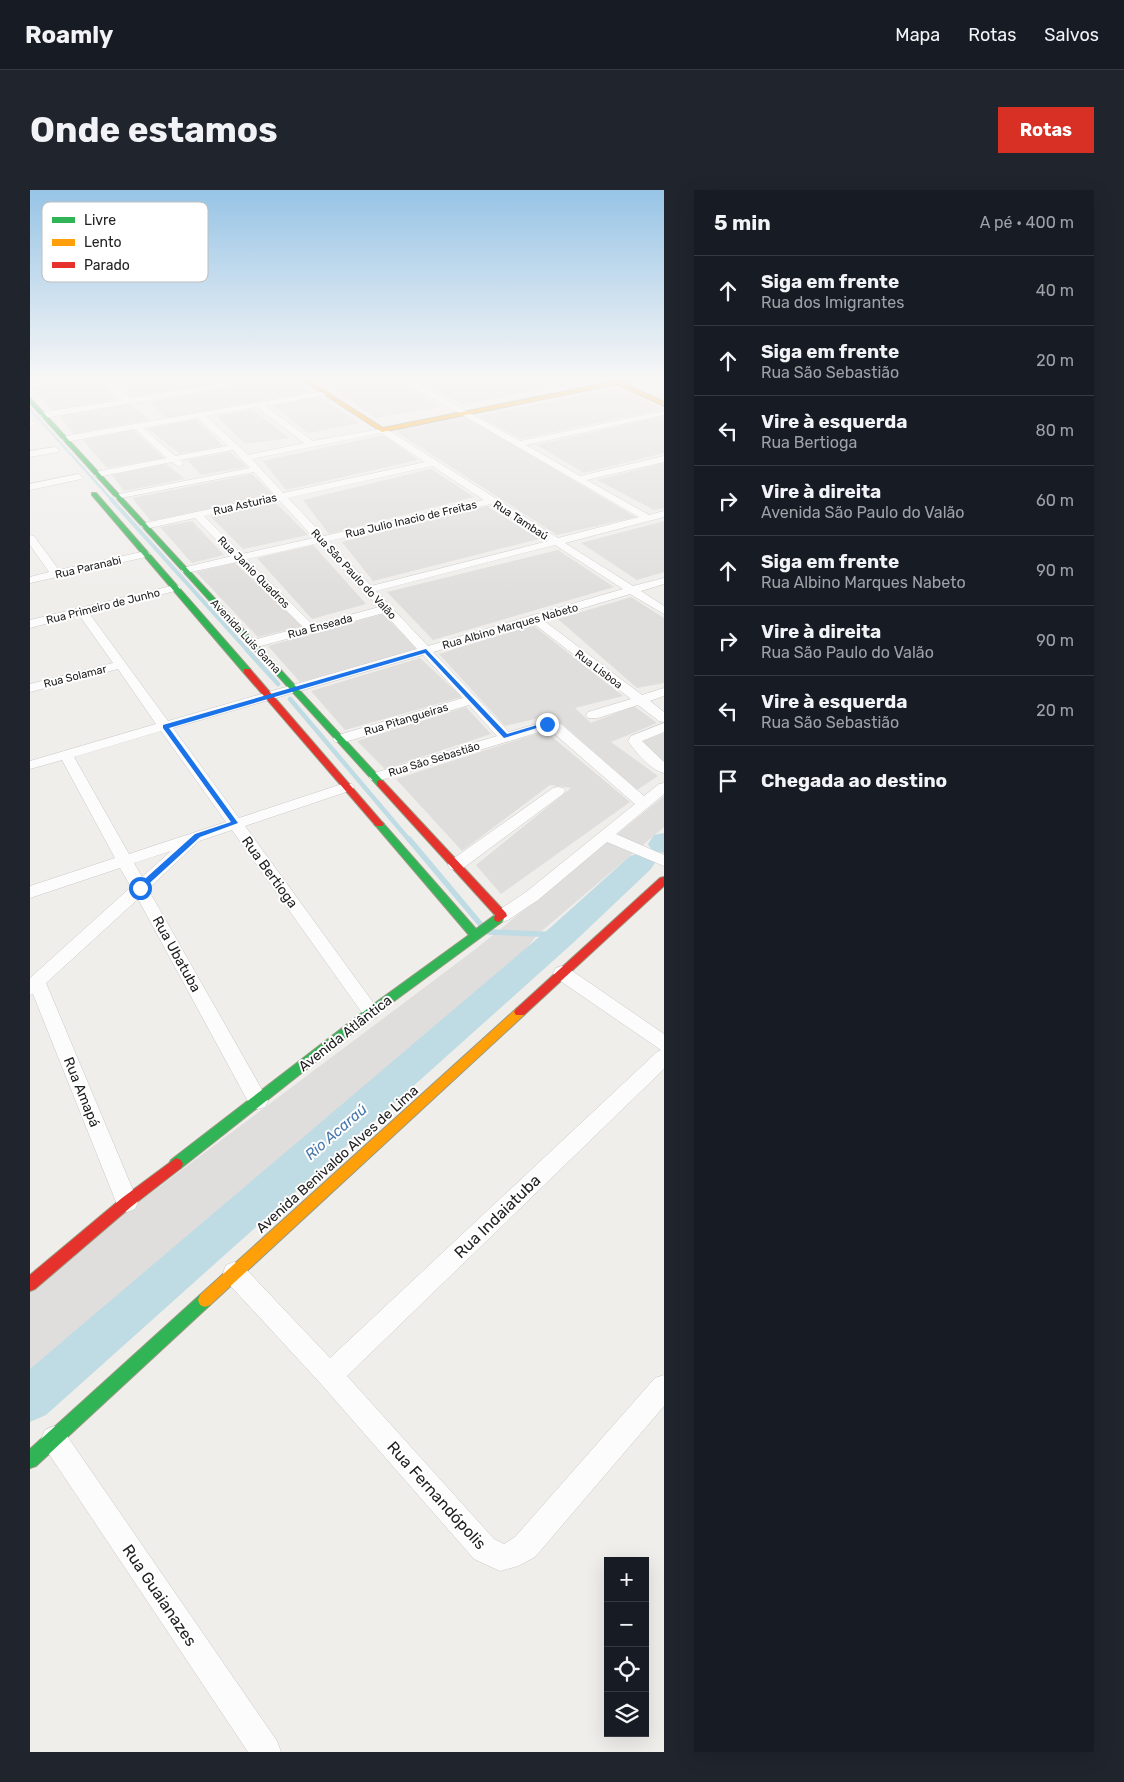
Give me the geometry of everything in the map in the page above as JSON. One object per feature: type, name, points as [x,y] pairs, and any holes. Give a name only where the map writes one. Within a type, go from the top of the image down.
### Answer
[{"type":"street","name":"Avenida Luis Gama","points":[[78,452],[502,916]]},
{"type":"street","points":[[166,452],[198,481]]},
{"type":"street","points":[[98,474],[174,459],[241,452]]},
{"type":"street","name":"Rua São Paulo do Valão","points":[[241,452],[506,737]]},
{"type":"street","name":"Rua Tambaú","points":[[417,452],[664,611]]},
{"type":"street","points":[[533,452],[648,518]]},
{"type":"street","points":[[30,454],[57,453]]},
{"type":"street","points":[[578,478],[664,459]]},
{"type":"street","name":"Rua Asturias","points":[[145,526],[433,462]]},
{"type":"street","points":[[119,497],[256,469]]},
{"type":"street","points":[[30,487],[75,473]]},
{"type":"street","name":"Avenida Luis Gama","points":[[75,473],[475,934]]},
{"type":"street","name":"Rua Julio Inacio de Freitas","points":[[186,570],[491,500]]},
{"type":"street","points":[[369,590],[664,514]]},
{"type":"street","name":"Rua Janio Quadros","points":[[197,515],[311,629]]},
{"type":"street","points":[[30,538],[33,549],[56,574]]},
{"type":"street","name":"Rua Paranabi","points":[[30,580],[146,554]]},
{"type":"street","name":"Rua Albino Marques Nabeto","points":[[30,765],[664,581]]},
{"type":"street","name":"Rua Primeiro de Junho","points":[[30,624],[175,588]]},
{"type":"street","name":"Rua Enseada","points":[[253,644],[386,609]]},
{"type":"street","name":"Rua Bertioga","points":[[82,611],[372,1012]]},
{"type":"street","name":"Rua Lisboa","points":[[535,619],[664,718]]},
{"type":"street","name":"Rua Solamar","points":[[30,688],[120,665]]},
{"type":"street","points":[[593,715],[664,692]]},
{"type":"street","name":"Rua Pitangueiras","points":[[340,739],[471,700]]},
{"type":"street","name":"Rua São Sebastião","points":[[376,778],[550,724],[556,727],[643,803]]},
{"type":"street","points":[[664,727],[635,741],[641,749],[664,769]]},
{"type":"street","name":"Rua Ubatuba","points":[[66,755],[258,1101]]},
{"type":"street","points":[[30,892],[347,787]]},
{"type":"street","name":"Avenida Atlântica","points":[[30,1284],[127,1202],[475,934],[532,896],[664,787]]},
{"type":"street","points":[[456,865],[558,791]]},
{"type":"street","points":[[33,985],[198,835]]},
{"type":"street","points":[[605,835],[664,861]]},
{"type":"street","name":"Avenida Benivaldo Alves de Lima","points":[[30,1460],[562,973],[662,886]]},
{"type":"street","points":[[562,973],[664,1044]]},
{"type":"street","name":"Rua Amapá","points":[[33,985],[127,1202]]},
{"type":"street","name":"Rua Indaiatuba","points":[[330,1375],[664,1057]]},
{"type":"street","name":"Rua Fernandópolis","points":[[234,1273],[330,1375],[484,1549],[500,1559],[507,1558],[525,1547],[664,1387]]},
{"type":"street","name":"Rua Guaianazes","points":[[54,1439],[266,1752]]},
{"type":"shaded area","points":[[93,452],[157,452],[164,458],[107,468]]},
{"type":"shaded area","points":[[230,452],[247,467],[201,475],[187,460]]},
{"type":"shaded area","points":[[305,452],[407,452],[418,460],[286,490],[263,461]]},
{"type":"shaded area","points":[[428,452],[525,452],[636,517],[557,535]]},
{"type":"shaded area","points":[[549,452],[664,452],[664,453],[584,473]]},
{"type":"shaded area","points":[[664,463],[664,508],[654,510],[597,480]]},
{"type":"shaded area","points":[[166,464],[185,479],[124,491],[112,475]]},
{"type":"shaded area","points":[[431,469],[474,497],[329,534],[303,500]]},
{"type":"shaded area","points":[[252,474],[273,495],[151,521],[132,498]]},
{"type":"shaded area","points":[[275,502],[308,535],[243,549],[211,517]]},
{"type":"shaded area","points":[[487,506],[539,539],[373,581],[342,542]]},
{"type":"shaded area","points":[[192,521],[224,555],[192,563],[160,527]]},
{"type":"shaded area","points":[[664,521],[664,572],[637,580],[581,543]]},
{"type":"shaded area","points":[[313,545],[366,604],[312,619],[257,558]]},
{"type":"shaded area","points":[[558,550],[614,587],[433,640],[387,592]]},
{"type":"shaded area","points":[[235,563],[303,626],[258,637],[196,572]]},
{"type":"shaded area","points":[[631,597],[664,618],[664,683],[637,688],[558,619]]},
{"type":"shaded area","points":[[383,614],[417,649],[300,682],[268,646]]},
{"type":"shaded area","points":[[533,625],[623,696],[575,708],[591,723],[634,706],[657,723],[611,742],[658,776],[637,790],[552,715],[505,726],[439,654]]},
{"type":"shaded area","points":[[420,658],[462,697],[345,730],[311,691]]},
{"type":"shaded area","points":[[466,707],[491,734],[385,769],[357,741]]},
{"type":"shaded area","points":[[545,731],[630,802],[501,894],[476,865],[571,788],[550,785],[462,851],[396,779]]},
{"type":"shaded area","points":[[664,733],[664,762],[641,742]]},
{"type":"shaded area","points":[[664,796],[664,827],[537,935],[503,979],[30,1369],[30,1284],[477,948]]},
{"type":"waterway","points":[[69,452],[112,500]]},
{"type":"waterway","points":[[111,499],[248,651]]},
{"type":"waterway","points":[[247,650],[278,684]]},
{"type":"waterway","points":[[290,699],[410,841]]},
{"type":"waterway","points":[[409,839],[482,926]]},
{"type":"waterway","name":"Rio Acaraú","points":[[30,1399],[562,935],[640,863]]},
{"type":"waterway","points":[[489,932],[562,935]]},
{"type":"traffic: fast","points":[[77,452],[380,783]]},
{"type":"traffic: fast","points":[[94,494],[247,671]]},
{"type":"traffic: fast","points":[[379,824],[475,935]]},
{"type":"traffic: fast","points":[[176,1164],[371,1012],[499,918]]},
{"type":"traffic: fast","points":[[30,1460],[205,1300]]},
{"type":"traffic: slow","points":[[205,1300],[520,1012]]},
{"type":"traffic: jam","points":[[247,671],[379,824]]},
{"type":"traffic: jam","points":[[380,783],[502,916],[499,918]]},
{"type":"traffic: jam","points":[[520,1012],[664,880]]},
{"type":"traffic: jam","points":[[30,1284],[127,1202],[176,1164]]},
{"type":"route","points":[[140,888],[198,835],[235,823],[165,727],[426,651],[506,737],[547,724]]}]
